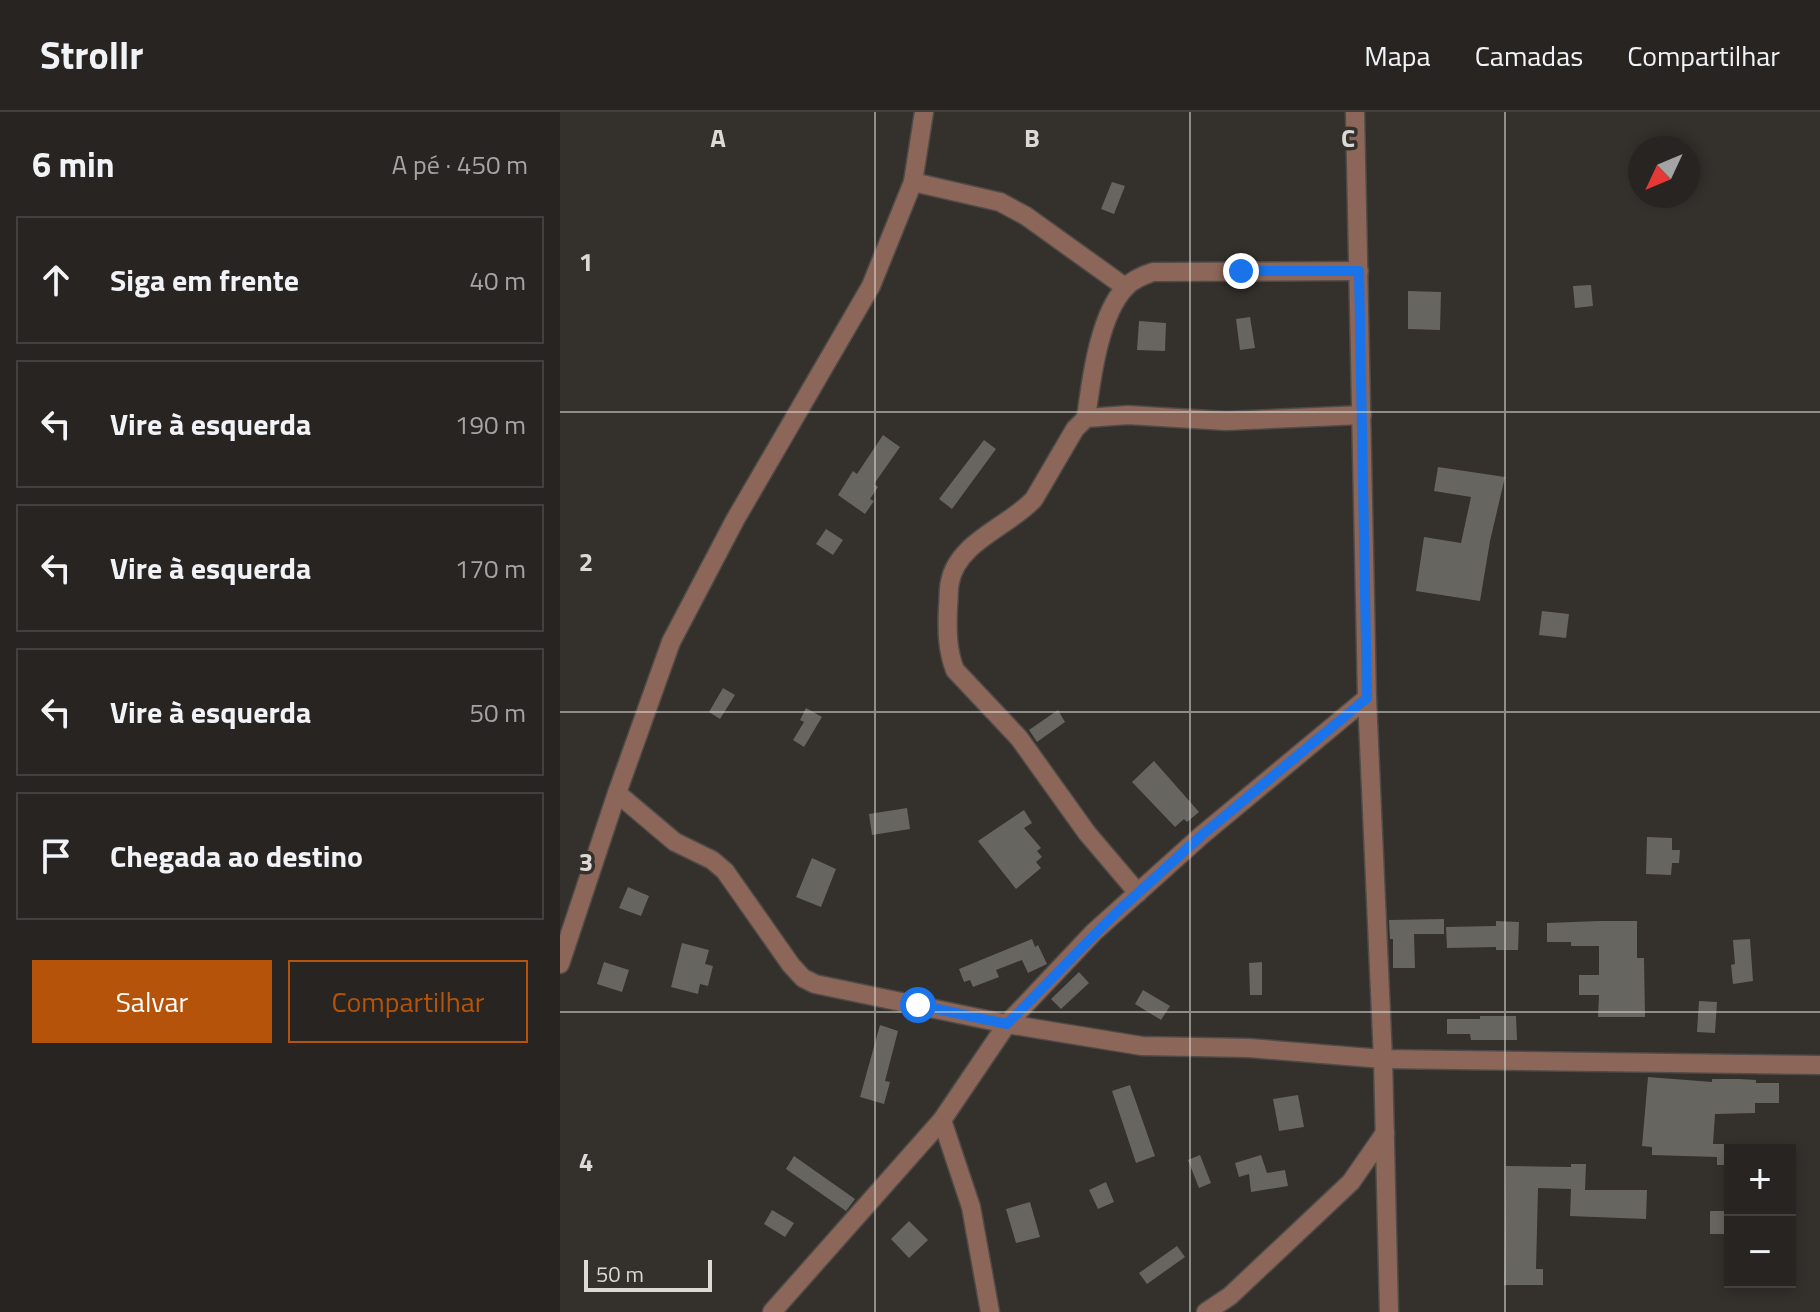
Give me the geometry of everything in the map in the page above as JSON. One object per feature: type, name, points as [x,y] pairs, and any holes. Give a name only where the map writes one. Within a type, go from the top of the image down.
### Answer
[{"type":"street","points":[[560,964],[671,642],[735,520],[871,286],[913,182],[924,112]]},
{"type":"street","points":[[1355,112],[1367,698],[1383,1059],[1389,1312]]},
{"type":"street","points":[[913,182],[1000,202],[1026,216],[1125,287]]},
{"type":"street","points":[[1138,893],[1087,833],[1019,738],[955,670],[950,656],[950,580],[967,552],[1026,509],[1075,429],[1086,418],[1094,358],[1125,287],[1140,276],[1153,272],[1359,271]]},
{"type":"street","points":[[1086,418],[1128,415],[1226,421],[1362,415]]},
{"type":"street","points":[[772,1312],[942,1120],[1007,1024],[1094,932],[1202,835],[1367,698]]},
{"type":"street","points":[[617,793],[675,842],[712,860],[725,871],[803,978],[815,984],[1007,1024],[1142,1046],[1249,1048],[1383,1059],[1820,1065]]},
{"type":"street","points":[[942,1120],[971,1207],[990,1312]]},
{"type":"street","points":[[1206,1312],[1230,1296],[1351,1182],[1385,1133]]},
{"type":"building","points":[[1112,182],[1125,186],[1114,214],[1101,209]]},
{"type":"building","points":[[1591,285],[1593,306],[1575,308],[1573,286]]},
{"type":"building","points":[[1408,291],[1441,292],[1440,330],[1408,329]]},
{"type":"building","points":[[1250,317],[1255,348],[1240,350],[1236,319]]},
{"type":"building","points":[[1139,321],[1166,323],[1165,351],[1137,350]]},
{"type":"building","points":[[883,435],[900,447],[874,484],[878,487],[870,499],[874,501],[865,514],[838,495],[853,471],[857,474]]},
{"type":"building","points":[[984,440],[996,449],[952,509],[939,499]]},
{"type":"building","points":[[1438,467],[1505,477],[1480,601],[1416,591],[1424,537],[1461,543],[1471,497],[1434,491]]},
{"type":"building","points":[[826,529],[843,540],[833,555],[816,544]]},
{"type":"building","points":[[1542,611],[1569,614],[1566,638],[1539,635]]},
{"type":"building","points":[[723,688],[735,695],[720,719],[709,712]]},
{"type":"building","points":[[806,708],[822,717],[804,747],[793,740],[804,722],[800,720]]},
{"type":"building","points":[[1058,710],[1065,722],[1037,742],[1029,730]]},
{"type":"building","points":[[1154,761],[1199,812],[1187,822],[1184,819],[1175,827],[1132,782]]},
{"type":"building","points":[[907,808],[910,829],[872,835],[869,814]]},
{"type":"building","points":[[1024,810],[1032,823],[1024,828],[1041,848],[1037,851],[1042,857],[1036,862],[1041,868],[1016,889],[978,841]]},
{"type":"building","points":[[1647,837],[1672,838],[1672,850],[1680,850],[1679,863],[1672,863],[1671,875],[1646,874]]},
{"type":"building","points":[[812,858],[836,869],[821,907],[796,897]]},
{"type":"building","points":[[628,887],[649,896],[641,916],[619,908]]},
{"type":"building","points":[[1444,919],[1444,934],[1414,934],[1415,968],[1393,968],[1393,939],[1390,939],[1389,920]]},
{"type":"building","points":[[1496,921],[1519,922],[1518,950],[1447,948],[1446,927],[1496,926]]},
{"type":"building","points":[[1637,921],[1637,958],[1644,958],[1645,1017],[1598,1017],[1599,995],[1579,995],[1579,975],[1599,975],[1599,946],[1547,942],[1547,923]]},
{"type":"building","points":[[1032,939],[1047,964],[1028,973],[1022,960],[996,970],[999,977],[973,987],[970,980],[964,982],[959,969]]},
{"type":"building","points":[[1750,939],[1753,981],[1733,984],[1733,940]]},
{"type":"building","points":[[682,943],[709,950],[705,964],[713,966],[708,986],[700,984],[698,994],[671,987]]},
{"type":"building","points":[[604,962],[629,970],[622,992],[597,984]]},
{"type":"building","points":[[1262,962],[1262,995],[1250,995],[1249,963]]},
{"type":"building","points":[[1079,972],[1089,983],[1061,1009],[1051,999]]},
{"type":"building","points":[[1143,990],[1170,1006],[1161,1020],[1135,1004]]},
{"type":"building","points":[[1699,1001],[1717,1002],[1715,1033],[1697,1032]]},
{"type":"building","points":[[1480,1016],[1516,1016],[1517,1040],[1471,1040],[1470,1034],[1447,1034],[1447,1019],[1480,1019]]},
{"type":"building","points":[[880,1025],[898,1031],[885,1081],[890,1082],[884,1104],[860,1097]]},
{"type":"building","points":[[1648,1077],[1779,1083],[1779,1103],[1755,1103],[1755,1113],[1715,1114],[1713,1144],[1724,1144],[1724,1165],[1717,1165],[1717,1157],[1652,1155],[1652,1147],[1642,1146]]},
{"type":"building","points":[[1130,1085],[1155,1156],[1136,1163],[1112,1091]]},
{"type":"building","points":[[1298,1095],[1304,1127],[1279,1131],[1273,1099]]},
{"type":"building","points":[[1200,1155],[1211,1183],[1199,1188],[1188,1160]]},
{"type":"building","points":[[1261,1155],[1267,1173],[1285,1170],[1288,1186],[1251,1192],[1249,1174],[1239,1177],[1235,1163]]},
{"type":"building","points":[[794,1156],[855,1199],[846,1211],[786,1169]]},
{"type":"building","points":[[1571,1164],[1586,1164],[1585,1190],[1647,1190],[1646,1219],[1570,1216],[1571,1189],[1538,1188],[1536,1269],[1543,1269],[1543,1285],[1504,1285],[1506,1166],[1571,1167]]},
{"type":"building","points":[[1106,1182],[1114,1202],[1098,1209],[1089,1190]]},
{"type":"building","points":[[1030,1202],[1040,1237],[1016,1243],[1006,1209]]},
{"type":"building","points":[[772,1210],[794,1223],[785,1237],[764,1224]]},
{"type":"building","points":[[1710,1211],[1724,1211],[1724,1234],[1710,1234]]},
{"type":"building","points":[[909,1221],[928,1240],[909,1258],[891,1239]]},
{"type":"building","points":[[1177,1246],[1185,1257],[1147,1284],[1139,1273]]},
{"type":"route","points":[[918,1005],[1007,1024],[1094,932],[1202,835],[1367,698],[1359,271],[1241,271]]}]
